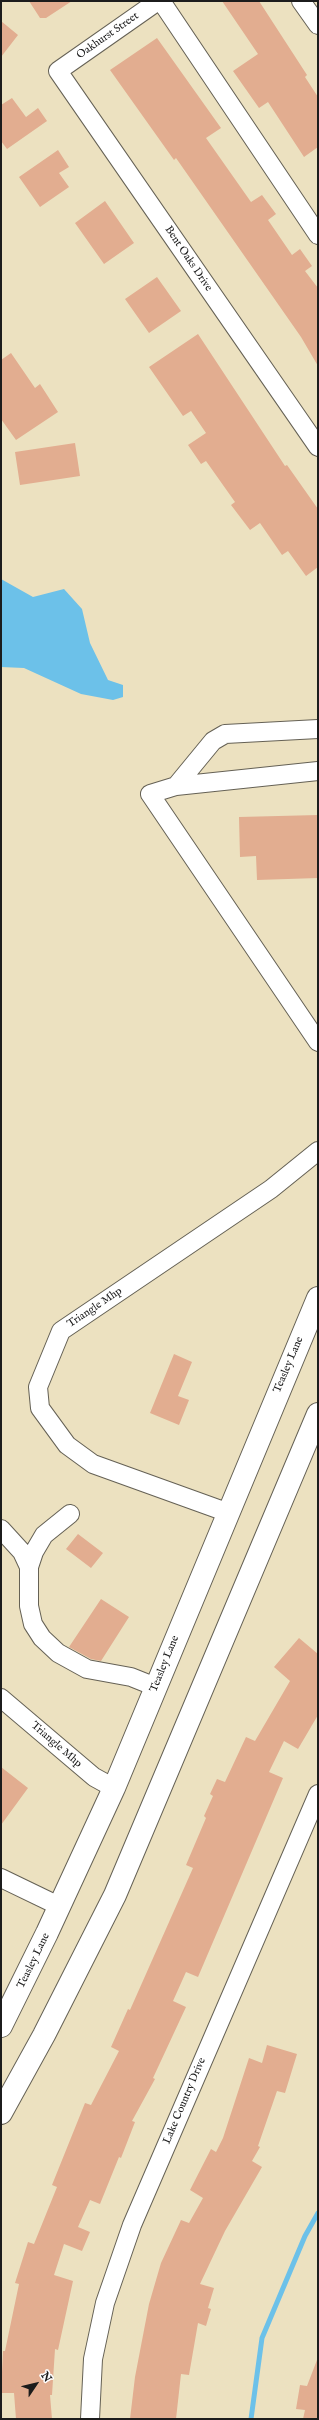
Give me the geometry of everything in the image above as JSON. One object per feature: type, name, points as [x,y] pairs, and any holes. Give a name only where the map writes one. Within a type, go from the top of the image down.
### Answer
[{"type":"main road","name":"Teasley Lane","points":[[1,2026],[114,1788],[229,1513],[280,1386],[318,1298]]},
{"type":"main road","points":[[1,2113],[44,2035],[115,1895],[318,1414]]},
{"type":"street","name":"Oakhurst Street","points":[[58,71],[158,1]]},
{"type":"street","points":[[161,1],[318,235]]},
{"type":"street","points":[[301,1],[318,25]]},
{"type":"street","name":"Bent Oaks Drive","points":[[58,71],[318,447]]},
{"type":"street","points":[[176,786],[214,741],[225,734],[318,729]]},
{"type":"street","points":[[318,772],[176,786],[150,794],[318,1042]]},
{"type":"street","name":"Triangle Mhp","points":[[229,1513],[93,1464],[67,1445],[40,1408],[38,1387],[61,1331],[271,1189],[318,1151]]},
{"type":"street","points":[[70,1514],[44,1535],[34,1552],[29,1567],[29,1606],[33,1624],[42,1638],[58,1653],[87,1670],[131,1678],[156,1687]]},
{"type":"street","points":[[1,1529],[22,1552],[29,1567]]},
{"type":"street","name":"Triangle Mhp","points":[[1,1698],[94,1777],[114,1788]]},
{"type":"street","name":"Lake Country Drive","points":[[90,2419],[93,2359],[105,2303],[132,2225],[318,1794]]},
{"type":"street","points":[[1,1878],[59,1906]]},
{"type":"water","points":[[1,579],[33,597],[64,589],[82,609],[90,643],[108,680],[123,685],[123,697],[113,700],[81,694],[24,668],[1,667]]},
{"type":"building","points":[[29,1],[72,1],[46,18],[40,18]]},
{"type":"building","points":[[222,1],[259,1],[307,75],[305,77],[318,97],[318,147],[304,157],[268,102],[259,108],[233,71],[258,54]]},
{"type":"building","points":[[1,21],[18,35],[1,57]]},
{"type":"building","points":[[157,38],[221,128],[206,138],[251,202],[262,195],[276,214],[268,220],[292,255],[300,249],[312,266],[305,271],[318,288],[318,366],[301,337],[176,158],[174,160],[110,70]]},
{"type":"building","points":[[12,98],[26,117],[38,108],[47,121],[7,149],[1,141],[1,105]]},
{"type":"building","points":[[58,150],[69,167],[59,173],[69,187],[40,207],[19,177]]},
{"type":"building","points":[[105,201],[134,243],[104,264],[75,223]]},
{"type":"building","points":[[157,277],[181,311],[149,333],[125,299]]},
{"type":"building","points":[[198,334],[285,466],[287,465],[318,509],[318,567],[306,576],[288,551],[282,555],[260,523],[250,530],[231,505],[235,502],[206,461],[201,464],[188,445],[206,433],[191,411],[183,416],[149,367]]},
{"type":"building","points":[[11,353],[35,388],[40,384],[58,412],[16,440],[1,419],[1,360]]},
{"type":"building","points":[[75,443],[80,476],[20,485],[15,452]]},
{"type":"building","points":[[318,815],[318,878],[257,880],[256,856],[240,857],[239,817]]},
{"type":"building","points":[[174,1354],[192,1362],[178,1396],[189,1400],[179,1425],[150,1413]]},
{"type":"building","points":[[78,1534],[103,1553],[91,1568],[66,1549]]},
{"type":"building","points":[[101,1599],[129,1617],[101,1661],[91,1659],[69,1647]]},
{"type":"building","points":[[299,1638],[318,1654],[318,1715],[298,1749],[284,1741],[269,1772],[283,1778],[198,1977],[186,1972],[173,2001],[186,2007],[153,2078],[155,2079],[132,2121],[135,2122],[121,2158],[119,2157],[100,2204],[90,2200],[78,2227],[90,2232],[82,2251],[64,2244],[54,2275],[73,2281],[58,2350],[55,2349],[52,2395],[50,2395],[52,2419],[16,2419],[14,2393],[1,2393],[3,2351],[5,2351],[19,2284],[15,2283],[28,2242],[34,2244],[57,2187],[52,2185],[85,2103],[91,2105],[119,2051],[111,2047],[128,2009],[130,2010],[193,1868],[186,1865],[206,1818],[204,1816],[213,1796],[210,1794],[217,1779],[225,1782],[246,1737],[255,1741],[290,1681],[274,1667]]},
{"type":"building","points":[[1,1767],[28,1788],[1,1825]]},
{"type":"building","points":[[267,2045],[297,2054],[285,2093],[277,2091],[258,2146],[260,2147],[252,2161],[262,2167],[225,2231],[200,2284],[214,2288],[208,2308],[211,2309],[206,2326],[198,2323],[189,2375],[181,2374],[176,2419],[130,2419],[135,2377],[149,2304],[161,2263],[181,2220],[189,2223],[203,2198],[190,2190],[211,2149],[216,2152],[223,2138],[249,2058],[262,2063]]},
{"type":"building","points":[[317,2360],[318,2419],[303,2419],[305,2410],[296,2409],[300,2385],[307,2386]]},
{"type":"waterway","points":[[251,2419],[262,2338],[305,2236],[318,2213]]}]
